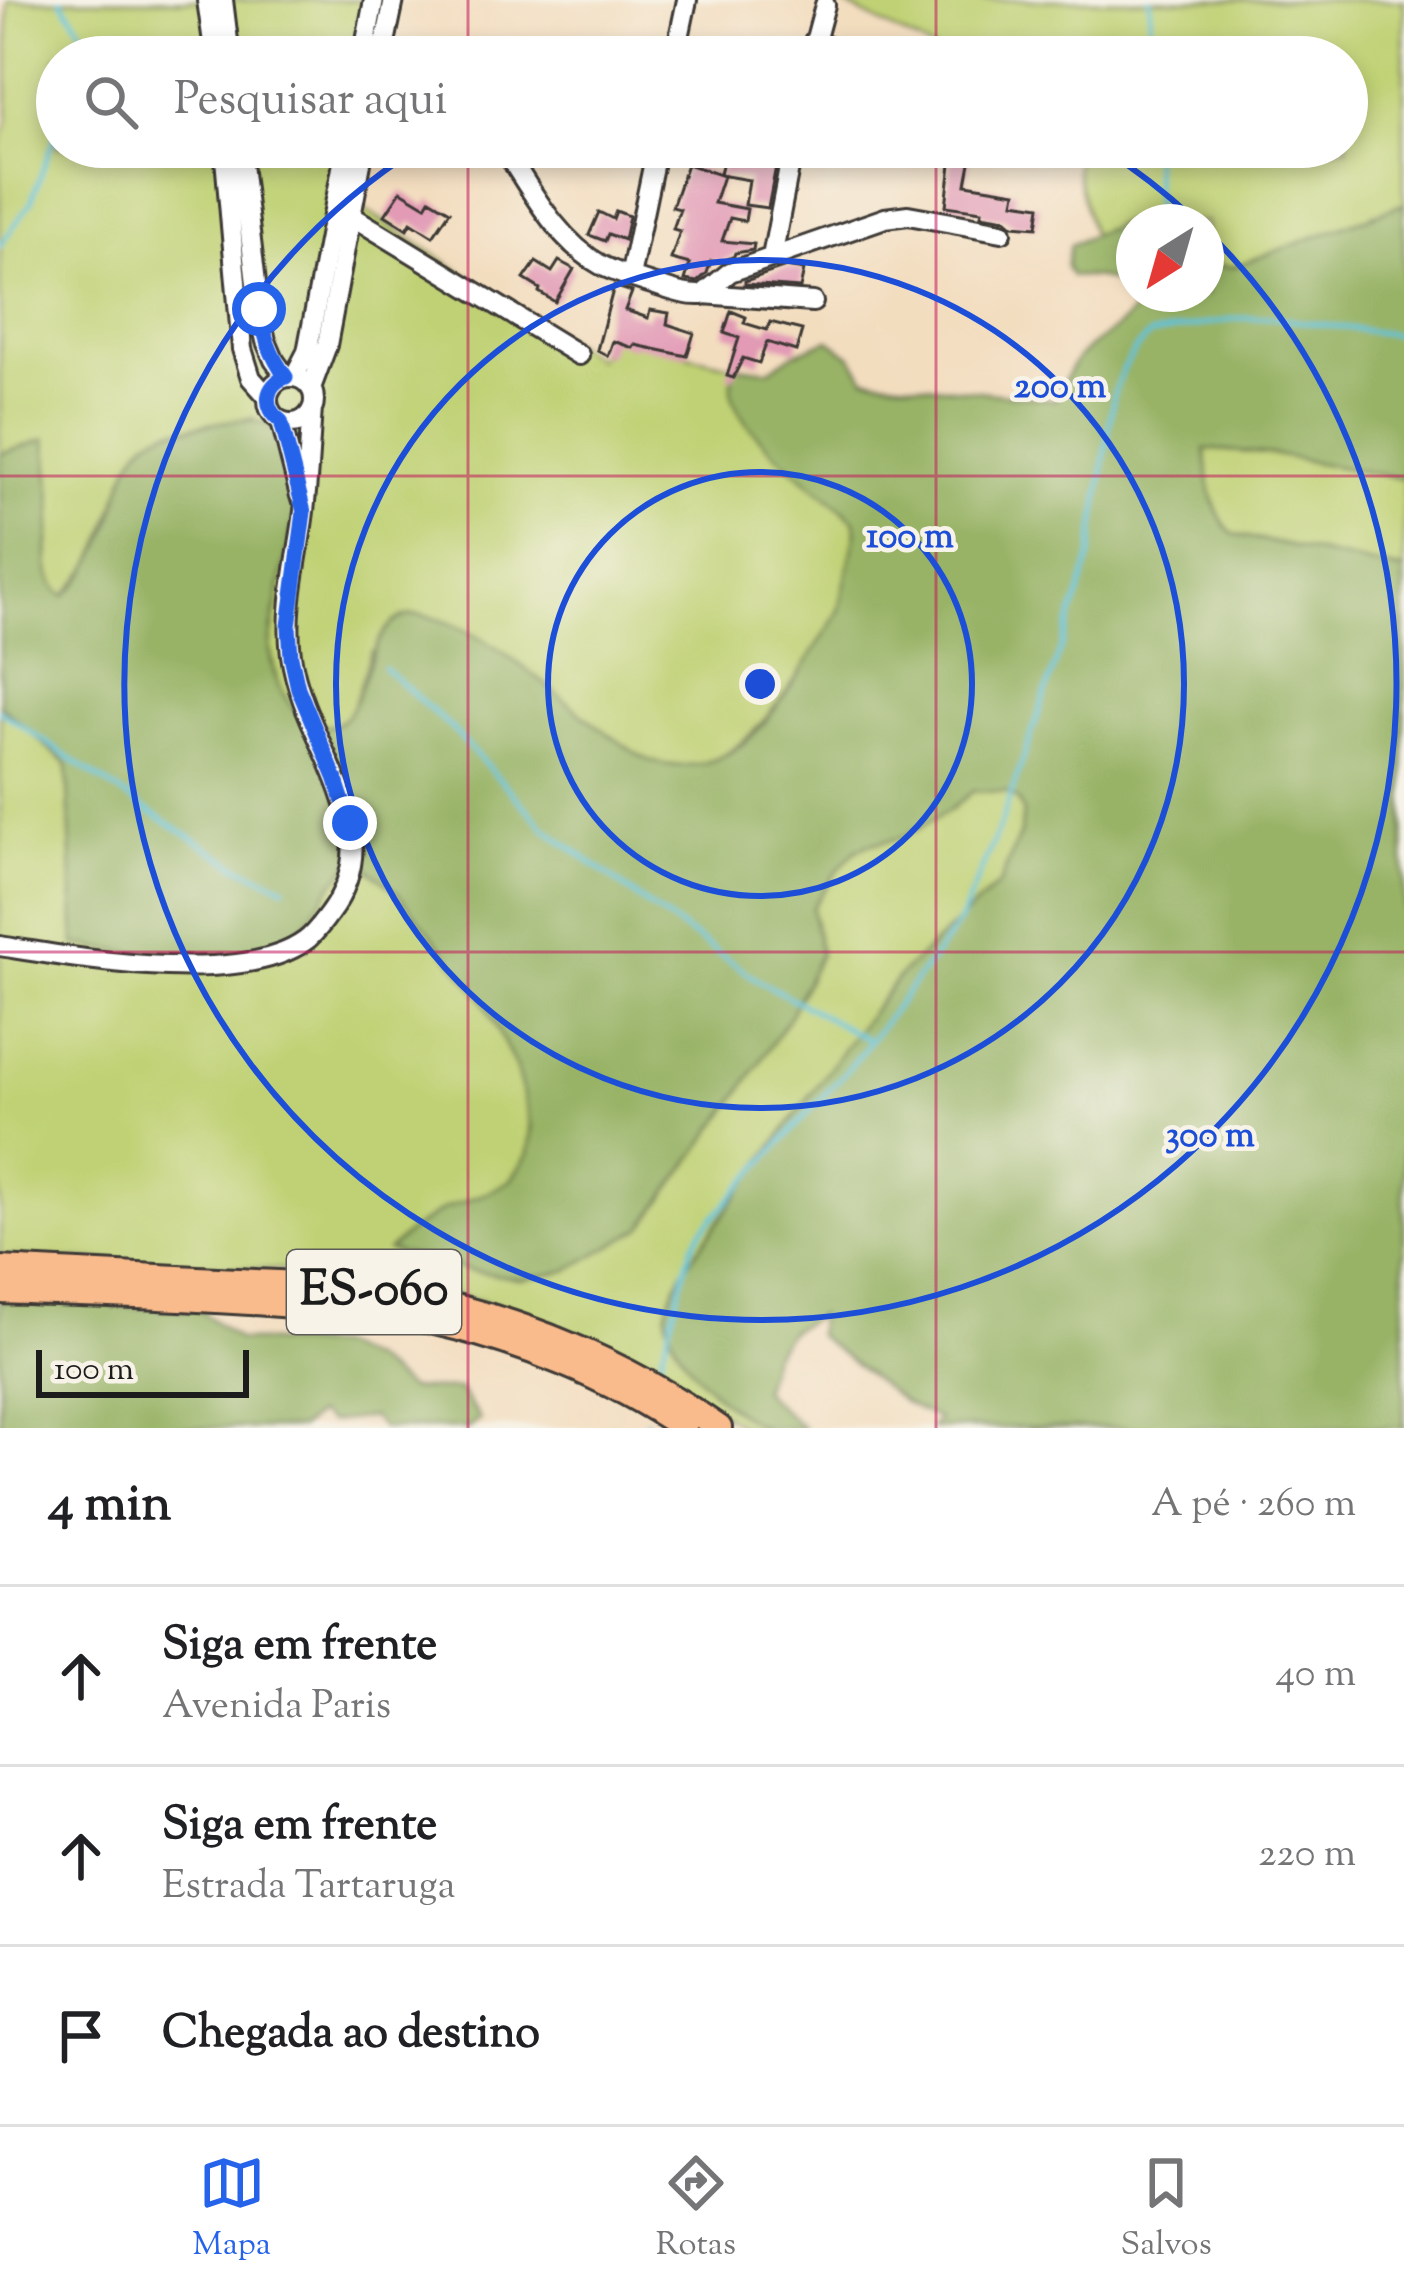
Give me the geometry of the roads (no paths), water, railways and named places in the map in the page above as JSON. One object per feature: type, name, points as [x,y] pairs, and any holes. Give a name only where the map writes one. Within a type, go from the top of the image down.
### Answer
[{"type":"main road","name":"ES-060","points":[[0,1269],[328,1286],[401,1295],[564,1343],[664,1391],[719,1428]]},
{"type":"main road","name":"ES-060","points":[[0,1291],[231,1300],[432,1322],[554,1360],[627,1394],[684,1428]]},
{"type":"street","points":[[207,0],[212,36]]},
{"type":"street","points":[[223,0],[227,36]]},
{"type":"street","points":[[367,36],[374,0]]},
{"type":"street","points":[[386,36],[394,0]]},
{"type":"street","points":[[679,36],[687,0]]},
{"type":"street","points":[[816,36],[825,5]]},
{"type":"street","points":[[226,168],[242,349],[251,378],[281,421],[304,512]]},
{"type":"street","points":[[0,946],[114,962],[247,963],[307,940],[346,889],[353,849],[350,823],[298,688],[291,657],[289,626],[314,395],[301,379],[290,377],[274,361],[266,341],[242,168]]},
{"type":"street","points":[[268,397],[274,384],[290,377],[308,352],[342,168]]},
{"type":"street","points":[[311,388],[327,345],[360,168]]},
{"type":"street","points":[[517,168],[574,244],[602,266],[688,295],[813,302]]},
{"type":"street","points":[[630,277],[653,168]]},
{"type":"street","points":[[772,257],[789,168]]},
{"type":"street","points":[[350,215],[579,355]]},
{"type":"street","points":[[703,294],[730,272],[898,216],[1002,232]]},
{"type":"street","points":[[281,421],[296,423],[312,410]]},
{"type":"waterway","points":[[61,0],[83,36]]},
{"type":"waterway","points":[[1150,0],[1151,36]]},
{"type":"waterway","points":[[0,246],[31,202],[43,168]]},
{"type":"waterway","points":[[1154,168],[1155,204]]},
{"type":"waterway","points":[[658,1370],[691,1248],[702,1230],[855,1061],[963,914],[1002,821],[1082,586],[1091,555],[1114,393],[1132,354],[1150,335],[1232,319],[1267,317],[1404,336]]},
{"type":"waterway","points":[[384,668],[452,729],[546,829],[761,982],[870,1041]]},
{"type":"waterway","points":[[0,711],[239,867],[285,887]]},
{"type":"waterway","points":[[646,1428],[647,1421]]}]
